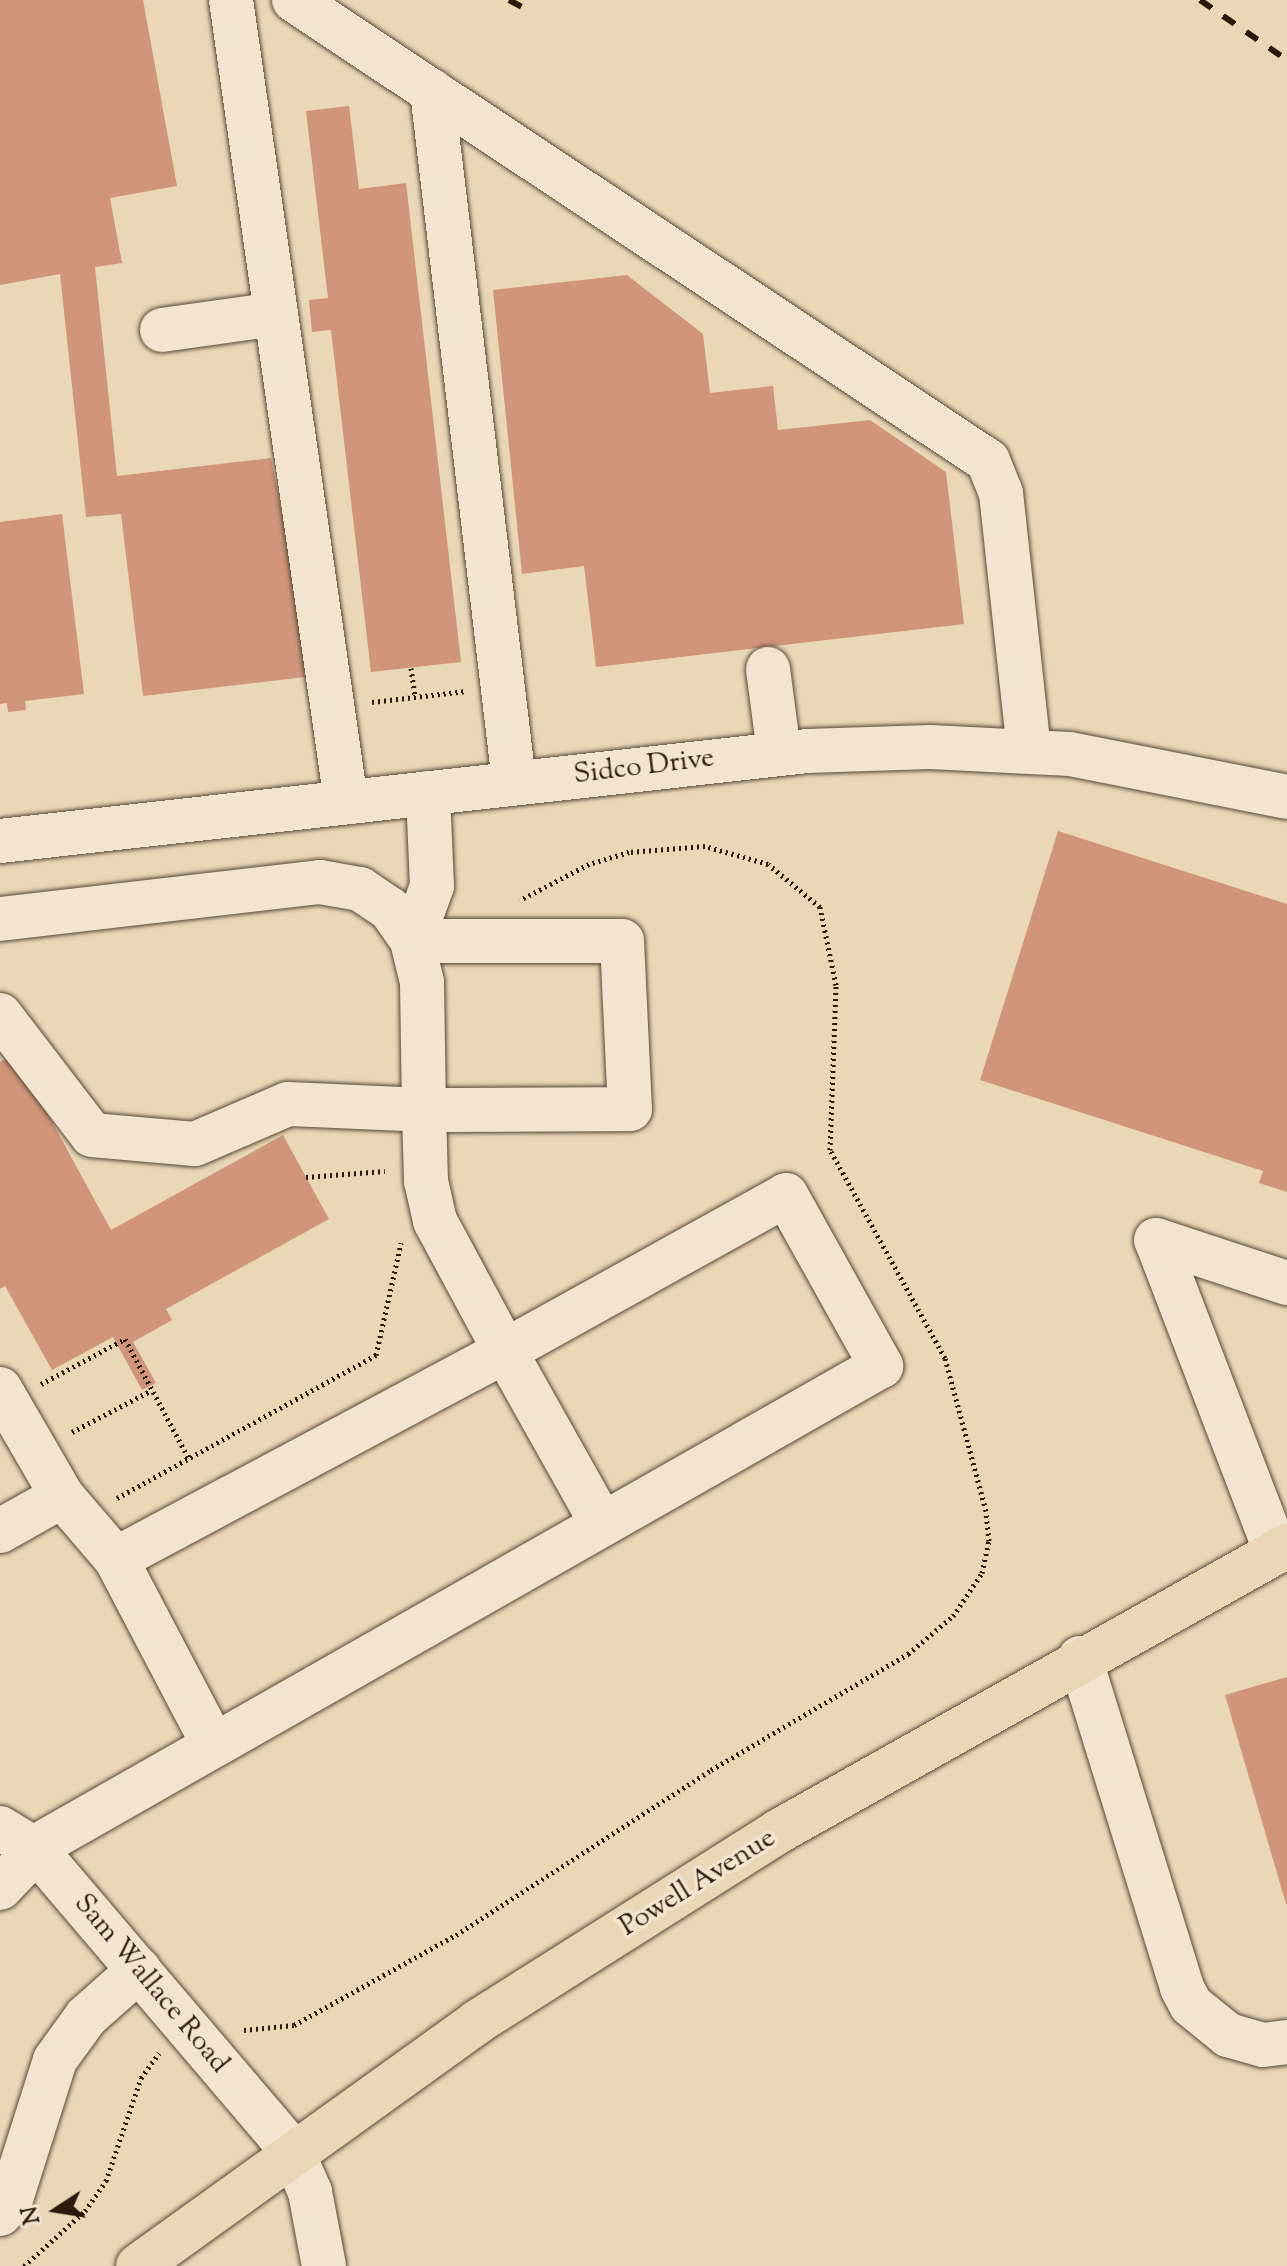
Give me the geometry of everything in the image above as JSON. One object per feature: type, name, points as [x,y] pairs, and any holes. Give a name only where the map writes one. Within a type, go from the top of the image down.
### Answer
[{"type":"main road","name":"Powell Avenue","points":[[138,2266],[292,2151],[477,2022],[779,1831],[1080,1658],[1282,1549]]},
{"type":"street","points":[[231,0],[346,802]]},
{"type":"street","points":[[294,0],[988,461],[1001,493],[1029,751]]},
{"type":"street","points":[[432,91],[514,782]]},
{"type":"street","points":[[162,330],[276,314]]},
{"type":"street","points":[[768,669],[779,753]]},
{"type":"street","name":"Sidco Drive","points":[[0,841],[779,753],[1029,751],[1147,766],[1287,797]]},
{"type":"street","points":[[412,941],[432,886],[428,793]]},
{"type":"street","points":[[0,919],[320,882],[360,889],[390,909],[412,941],[422,982],[426,1181],[435,1221],[602,1524]]},
{"type":"street","points":[[0,1015],[92,1135],[195,1144],[288,1104],[424,1110],[630,1109],[622,941],[412,941]]},
{"type":"street","points":[[0,1888],[23,1842],[212,1742],[881,1366],[786,1195],[505,1351],[116,1559]]},
{"type":"street","points":[[1282,1549],[1156,1240],[1287,1283]]},
{"type":"street","points":[[0,1389],[73,1509],[116,1559],[212,1742]]},
{"type":"street","points":[[0,1531],[73,1509]]},
{"type":"street","points":[[1080,1658],[1182,1988],[1191,2005],[1228,2035],[1263,2045],[1287,2042]]},
{"type":"street","name":"Sam Wallace Road","points":[[23,1842],[139,1970],[292,2151],[308,2182],[324,2266]]},
{"type":"street","points":[[0,2214],[10,2202],[55,2060],[86,2017],[139,1970]]},
{"type":"path","points":[[411,668],[415,697]]},
{"type":"path","points":[[332,708],[502,687]]},
{"type":"path","points":[[73,1509],[189,1459],[376,1355],[403,1234]]},
{"type":"path","points":[[44,1399],[37,1386],[125,1339],[189,1459]]},
{"type":"path","points":[[65,1436],[152,1390]]},
{"type":"building","points":[[0,0],[143,0],[177,186],[110,198],[122,263],[95,267],[117,476],[271,458],[314,676],[143,696],[121,514],[86,517],[60,274],[0,285]]},
{"type":"building","points":[[349,106],[359,189],[406,183],[461,662],[371,672],[331,330],[312,332],[309,300],[328,298],[306,111]]},
{"type":"building","points":[[627,275],[703,334],[710,393],[773,386],[778,430],[870,420],[946,472],[964,624],[596,667],[584,566],[522,574],[493,290]]},
{"type":"building","points":[[62,514],[84,694],[25,701],[26,710],[8,712],[7,703],[0,704],[0,522]]},
{"type":"building","points":[[1058,831],[1287,904],[1287,1192],[1259,1183],[1263,1171],[980,1080]]},
{"type":"building","points":[[15,1054],[111,1230],[283,1135],[329,1219],[166,1309],[172,1320],[133,1342],[156,1383],[142,1390],[113,1337],[52,1370],[5,1286],[0,1289],[0,1062]]},
{"type":"building","points":[[1287,1677],[1287,1904],[1286,1904],[1225,1695]]},
{"type":"railway","points":[[509,0],[522,7]]},
{"type":"railway","points":[[1200,0],[1287,60]]}]
